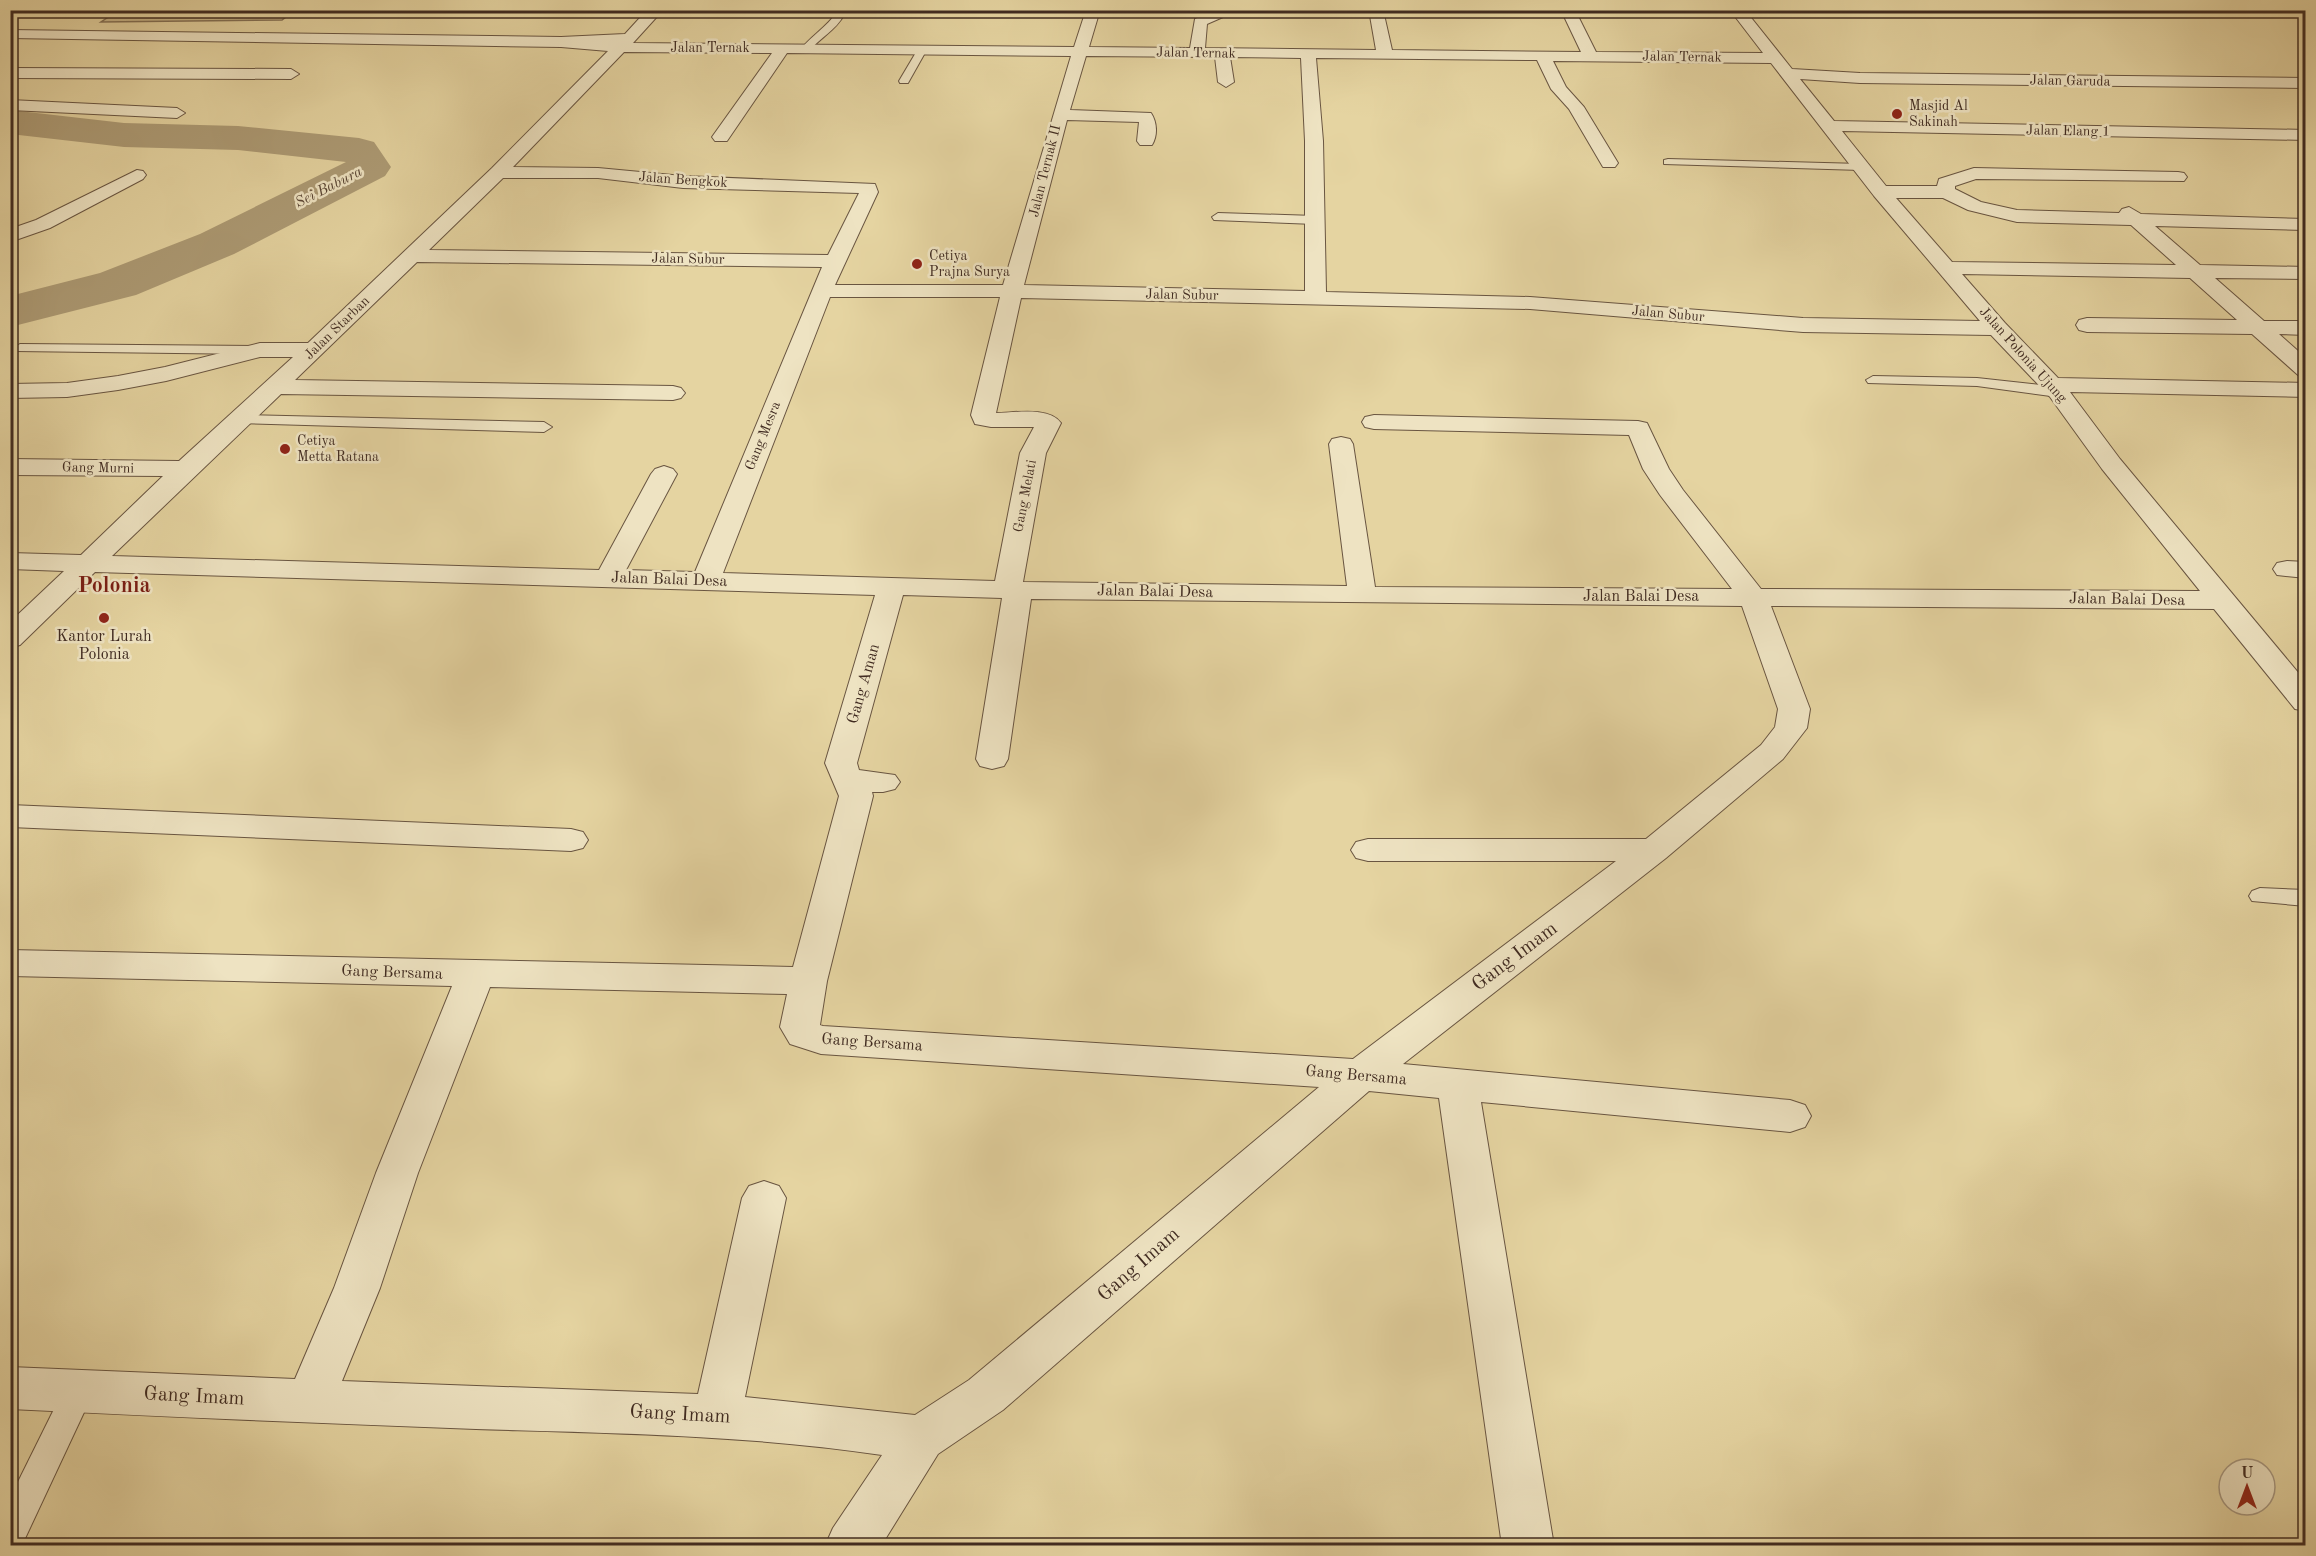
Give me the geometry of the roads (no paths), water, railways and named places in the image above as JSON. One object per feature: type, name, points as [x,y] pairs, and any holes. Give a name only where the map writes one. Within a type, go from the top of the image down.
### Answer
[{"type":"street","name":"Jalan Starban","points":[[10,639],[184,469],[240,420],[412,256],[498,172],[656,10]]},
{"type":"street","name":"Jalan Ternak II","points":[[1012,291],[1060,115],[1093,10]]},
{"type":"street","points":[[1197,53],[1200,22],[1210,16],[1232,10]]},
{"type":"street","points":[[1376,10],[1385,55]]},
{"type":"street","points":[[1568,10],[1591,56]]},
{"type":"street","name":"Jalan Polonia Ujung","points":[[1737,10],[1881,192],[1997,328],[2055,389],[2111,464],[2305,700]]},
{"type":"street","name":"Jalan Ternak","points":[[10,34],[623,42],[782,49],[921,51],[1591,56],[1780,66]]},
{"type":"street","points":[[721,137],[782,49]]},
{"type":"street","points":[[1222,53],[1226,82]]},
{"type":"street","points":[[1308,54],[1314,141],[1316,298]]},
{"type":"street","points":[[1438,55],[1446,72]]},
{"type":"street","points":[[1543,56],[1560,89],[1576,107],[1609,163]]},
{"type":"street","name":"Jalan Garuda","points":[[1780,66],[1835,75],[1857,76],[2306,78]]},
{"type":"street","points":[[10,73],[291,74]]},
{"type":"street","name":"Jalan Garuda","points":[[2099,78],[2306,83]]},
{"type":"street","points":[[10,105],[177,113]]},
{"type":"street","points":[[1060,115],[1145,117],[1148,122],[1146,141]]},
{"type":"street","name":"Jalan Elang 1","points":[[1830,126],[2306,135]]},
{"type":"street","points":[[2036,130],[2306,370]]},
{"type":"street","name":"Jalan Bengkok","points":[[498,172],[598,173],[683,182],[868,188],[869,192],[835,261]]},
{"type":"street","points":[[1946,192],[1946,183],[1974,173],[2178,177]]},
{"type":"street","points":[[10,236],[43,224],[137,176]]},
{"type":"street","points":[[1881,192],[1946,192],[1975,206],[2017,216],[2304,224]]},
{"type":"street","name":"Jalan Subur","points":[[412,256],[835,261]]},
{"type":"street","points":[[822,291],[835,261]]},
{"type":"street","points":[[1946,268],[2306,273]]},
{"type":"street","name":"Jalan Subur","points":[[822,291],[1012,291],[1541,304],[1803,325],[1997,328]]},
{"type":"street","name":"Gang Mesra","points":[[705,582],[822,291]]},
{"type":"street","name":"Gang Melati","points":[[1012,291],[982,415],[984,419],[991,420],[1042,420],[1049,423],[1033,453],[1012,590]]},
{"type":"street","points":[[2087,325],[2306,328]]},
{"type":"street","points":[[10,391],[67,390],[118,383],[166,374],[260,350],[314,350]]},
{"type":"street","points":[[274,387],[672,393]]},
{"type":"street","points":[[2055,389],[2306,390]]},
{"type":"street","name":"Gang Imam","points":[[10,1388],[309,1402],[717,1415],[861,1429],[921,1438],[986,1395],[1361,1075],[1654,850],[1772,752],[1791,728],[1794,709],[1753,597],[1672,495],[1656,470],[1639,429],[1374,422]]},
{"type":"street","points":[[1341,444],[1362,595]]},
{"type":"street","name":"Gang Murni","points":[[10,467],[184,469]]},
{"type":"street","points":[[608,578],[664,474]]},
{"type":"street","name":"Jalan Balai Desa","points":[[10,561],[1012,590],[1362,595],[2221,600]]},
{"type":"street","name":"Gang Aman","points":[[808,981],[856,796],[855,789],[848,780],[841,763],[891,587]]},
{"type":"street","points":[[992,759],[1012,590]]},
{"type":"street","points":[[848,780],[883,782]]},
{"type":"street","points":[[10,816],[571,840]]},
{"type":"street","points":[[1368,850],[1654,850]]},
{"type":"street","name":"Gang Bersama","points":[[10,963],[808,981],[800,1027],[804,1034],[821,1040],[1361,1075],[1790,1116]]},
{"type":"street","points":[[309,1402],[357,1288],[397,1173],[476,975]]},
{"type":"street","points":[[1458,1086],[1527,1545]]},
{"type":"street","points":[[717,1415],[764,1198]]},
{"type":"street","points":[[851,1545],[921,1438]]},
{"type":"lane","points":[[806,49],[817,36],[835,23],[839,15]]},
{"type":"lane","points":[[904,81],[921,51]]},
{"type":"lane","points":[[1668,162],[1861,166]]},
{"type":"lane","points":[[1218,217],[1315,220]]},
{"type":"lane","points":[[20,348],[260,350]]},
{"type":"lane","points":[[1873,380],[1977,382],[2055,389]]},
{"type":"lane","points":[[240,420],[544,427]]},
{"type":"lane","points":[[2260,896],[2306,898]]},
{"type":"lane","points":[[10,1534],[78,1391]]},
{"type":"waterway","name":"Sei Babura","points":[[10,122],[124,135],[238,138],[359,151],[370,167],[217,244],[118,284],[10,312]]},
{"type":"place","name":"Masjid Al Sakinah","points":[[1897,114]]},
{"type":"place","name":"Cetiya Prajna Surya","points":[[917,264]]},
{"type":"place","name":"Cetiya Metta Ratana","points":[[285,449]]},
{"type":"place","name":"Kantor Lurah Polonia","points":[[104,618]]},
{"type":"district","name":"Polonia","points":[[114,586]]}]
